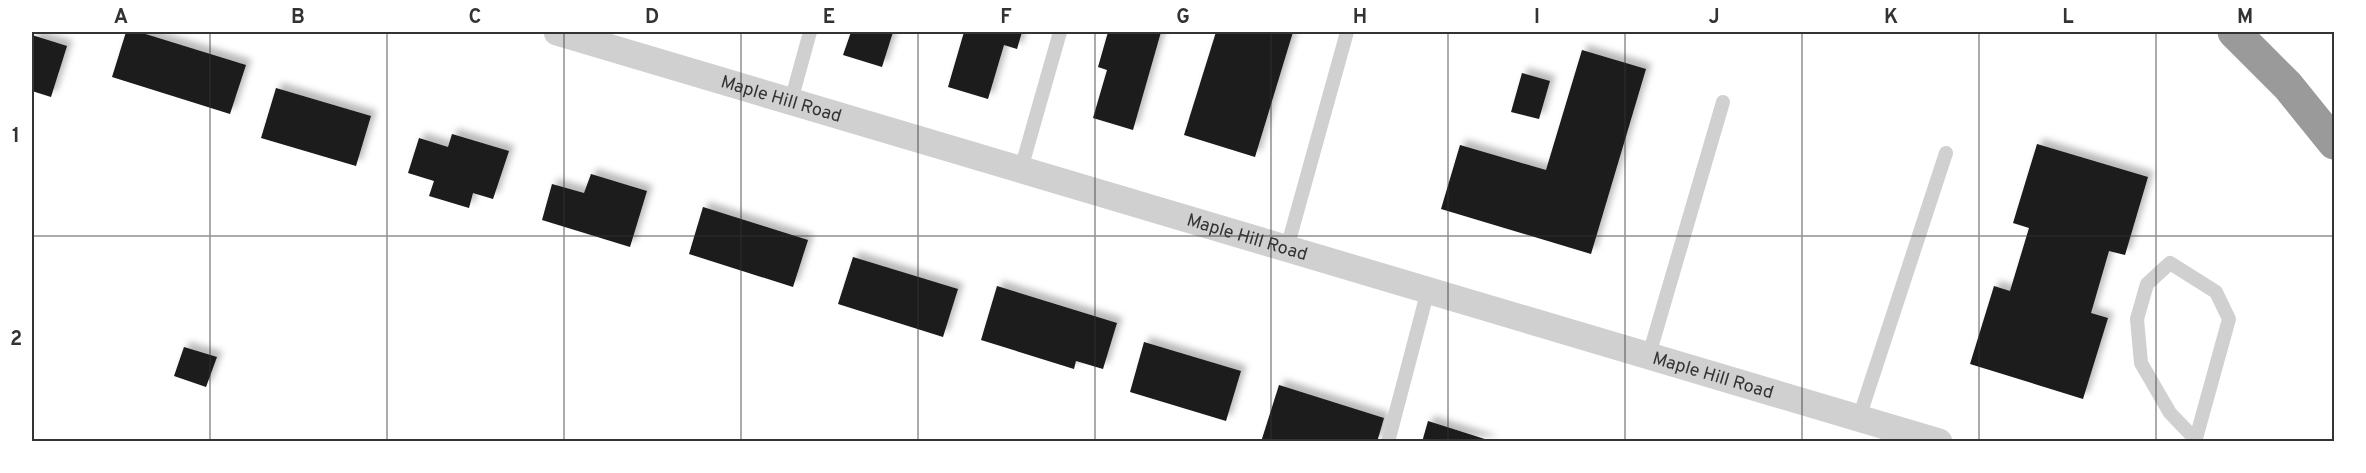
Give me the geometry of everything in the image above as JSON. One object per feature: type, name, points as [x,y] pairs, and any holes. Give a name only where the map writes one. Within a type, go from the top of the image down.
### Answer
[{"type":"highway","points":[[2234,32],[2288,86],[2334,143]]},
{"type":"street","name":"Maple Hill Road","points":[[557,32],[1939,441]]},
{"type":"lane","points":[[791,101],[810,32]]},
{"type":"lane","points":[[1021,169],[1060,32]]},
{"type":"lane","points":[[1287,248],[1347,32]]},
{"type":"lane","points":[[1649,356],[1723,102]]},
{"type":"lane","points":[[1858,418],[1946,153]]},
{"type":"lane","points":[[2170,263],[2216,292],[2229,319],[2195,441],[2170,413],[2141,363],[2137,319],[2147,284],[2170,263]]},
{"type":"lane","points":[[1388,441],[1428,290]]},
{"type":"building","points":[[126,32],[139,32],[246,65],[230,114],[112,77]]},
{"type":"building","points":[[851,32],[893,32],[882,67],[843,55]]},
{"type":"building","points":[[964,32],[1022,32],[1017,49],[1004,45],[988,99],[948,87]]},
{"type":"building","points":[[1108,32],[1161,32],[1133,130],[1093,118],[1107,70],[1098,67]]},
{"type":"building","points":[[1216,32],[1293,32],[1255,157],[1184,135]]},
{"type":"building","points":[[32,35],[67,46],[51,97],[32,91]]},
{"type":"building","points":[[1582,50],[1646,69],[1591,254],[1441,209],[1460,145],[1546,170]]},
{"type":"building","points":[[1522,73],[1550,81],[1539,119],[1511,112]]},
{"type":"building","points":[[276,88],[371,116],[356,166],[261,138]]},
{"type":"building","points":[[452,134],[509,151],[493,199],[473,193],[469,208],[429,196],[434,181],[408,173],[419,138],[448,147]]},
{"type":"building","points":[[2037,144],[2148,177],[2125,255],[2109,251],[2091,313],[2108,318],[2083,399],[1970,364],[1994,286],[2010,291],[2029,228],[2013,223]]},
{"type":"building","points":[[591,174],[647,191],[630,247],[542,220],[552,184],[584,193]]},
{"type":"building","points":[[703,207],[808,240],[793,287],[689,254]]},
{"type":"building","points":[[853,257],[958,289],[943,337],[838,304]]},
{"type":"building","points":[[997,286],[1117,323],[1103,369],[1076,361],[1074,369],[981,340]]},
{"type":"building","points":[[1144,342],[1241,371],[1226,421],[1130,392]]},
{"type":"building","points":[[184,347],[217,357],[206,387],[174,376]]},
{"type":"building","points":[[1279,385],[1384,418],[1377,442],[1261,442]]},
{"type":"building","points":[[1428,421],[1491,441],[1491,442],[1422,442]]}]
